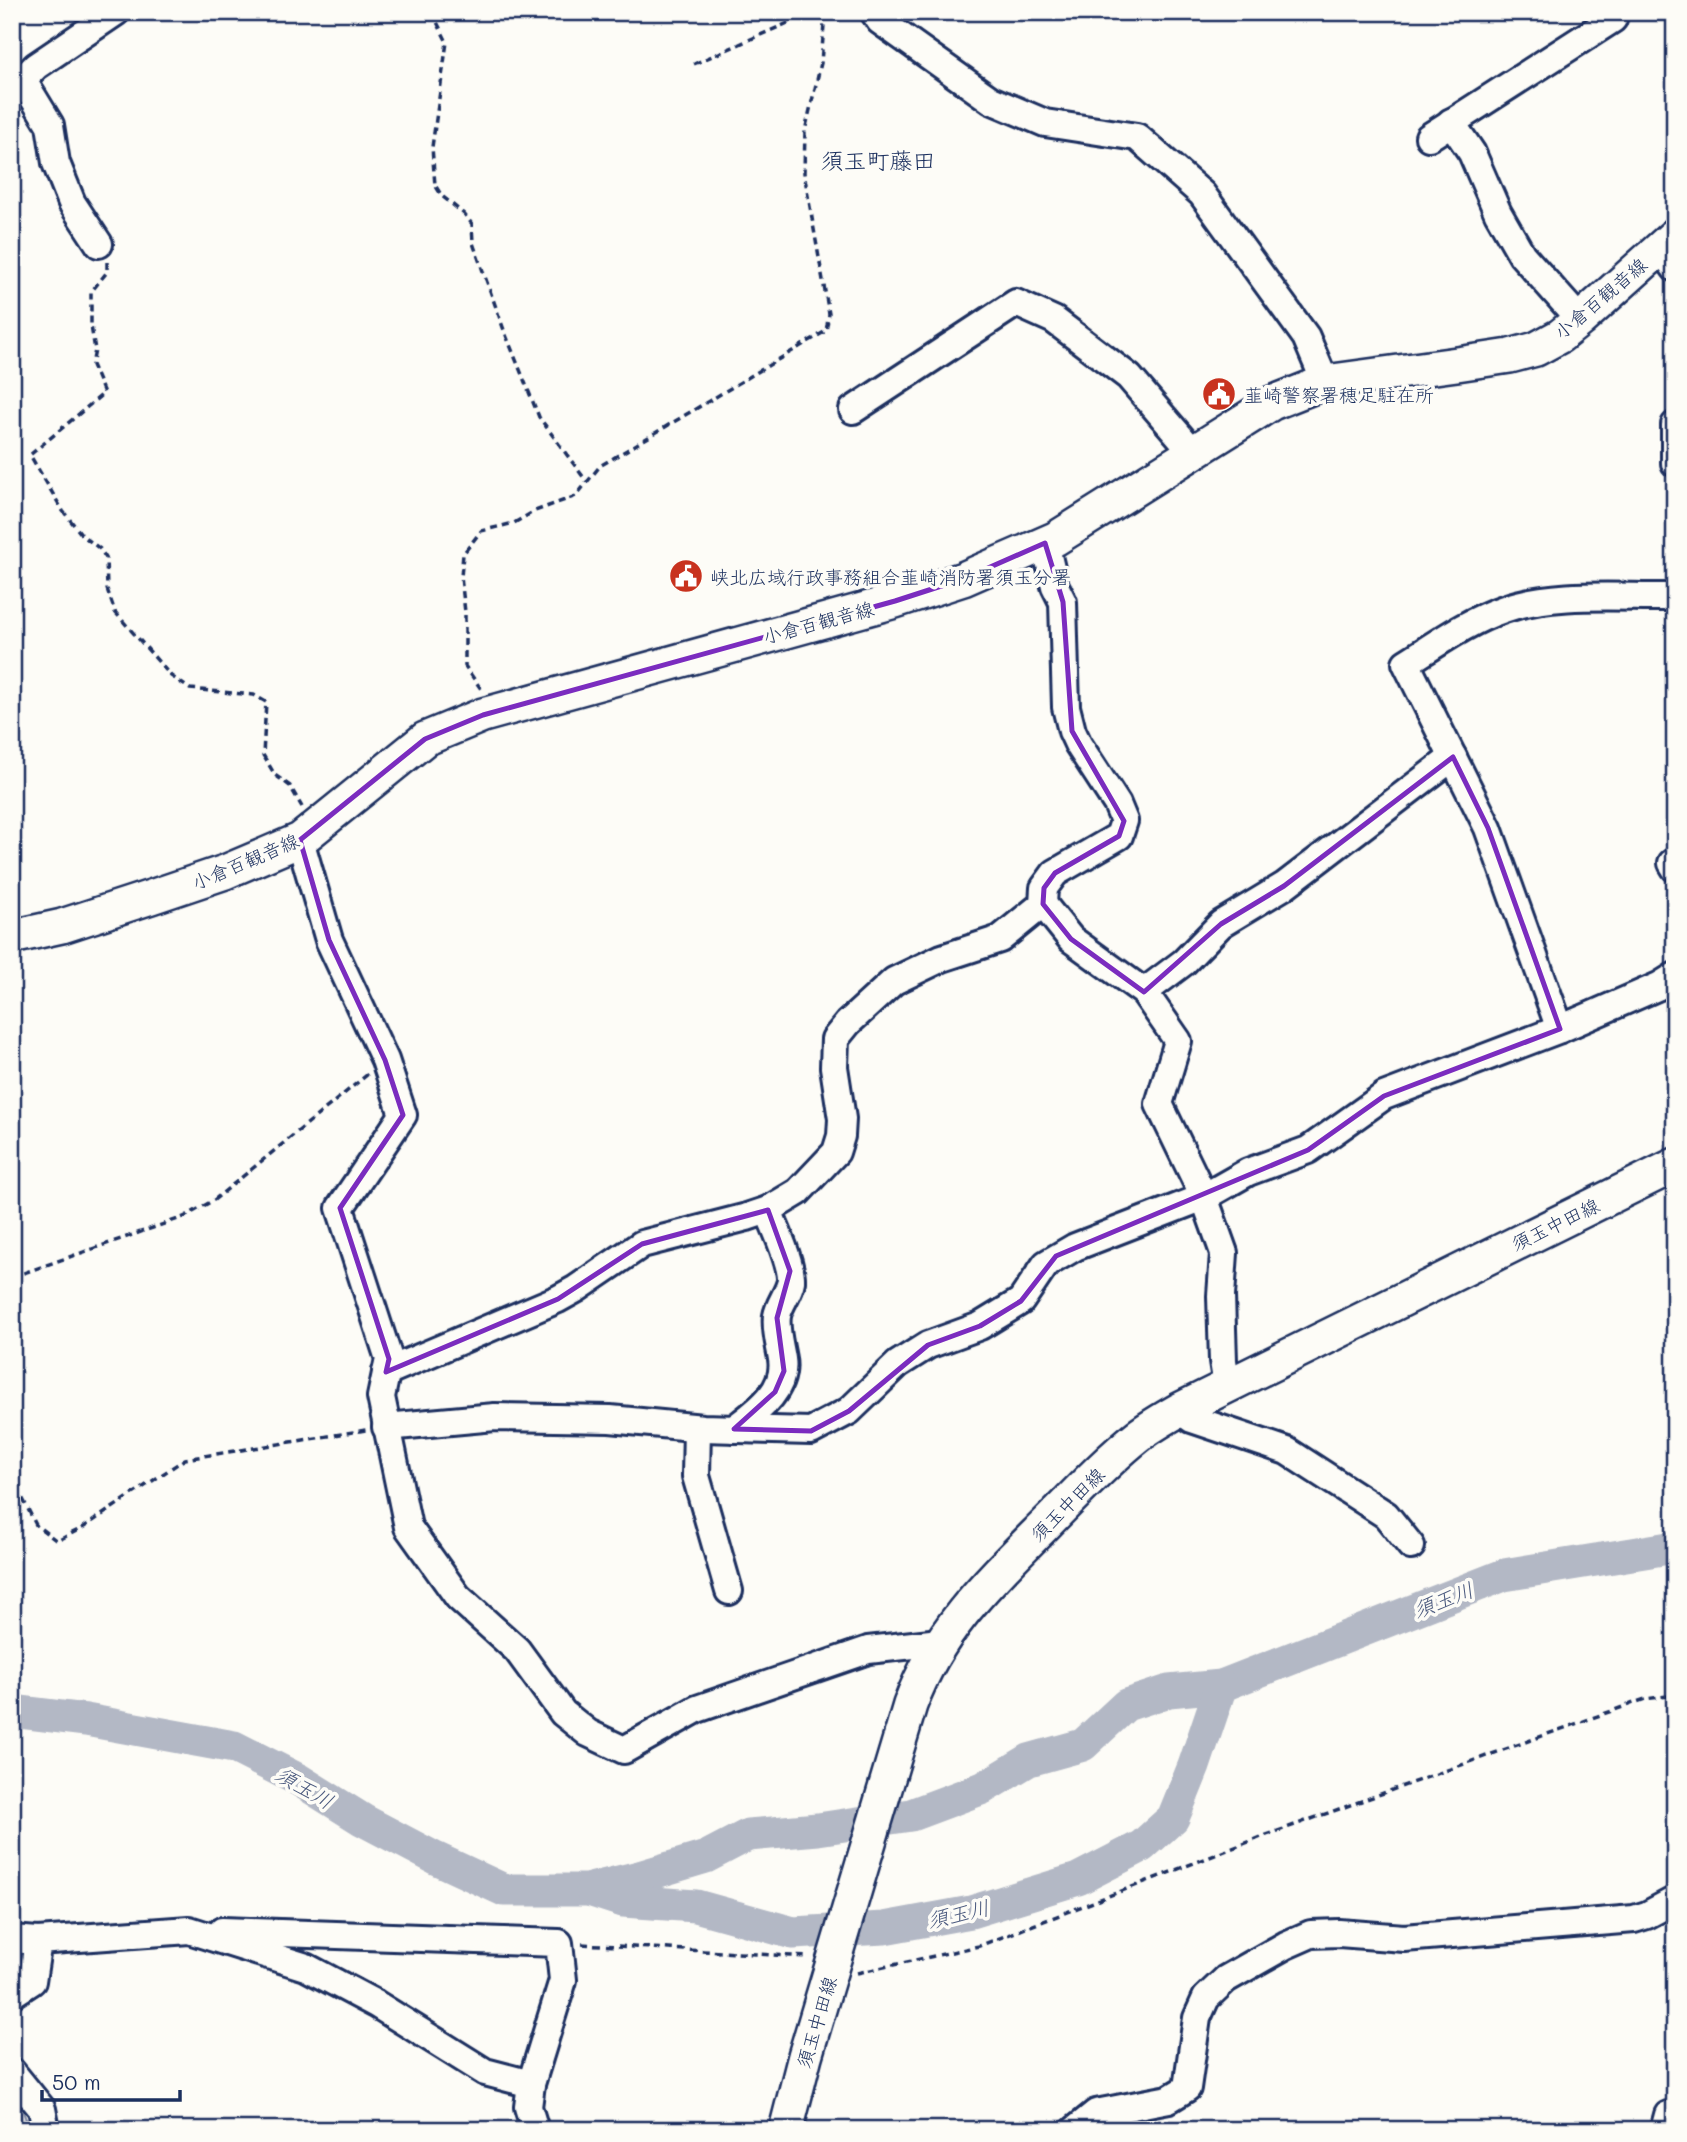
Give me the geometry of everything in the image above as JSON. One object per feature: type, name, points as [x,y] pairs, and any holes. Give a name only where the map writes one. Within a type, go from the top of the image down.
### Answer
[{"type":"main road","name":"小倉百観音線","points":[[12,937],[62,926],[225,872],[306,835],[425,740],[497,711],[895,601],[963,579],[1045,543],[1272,403],[1325,382],[1510,356],[1535,349],[1560,336],[1670,250]]},
{"type":"main road","name":"須玉中田線","points":[[786,2130],[842,1964],[910,1705],[920,1677],[940,1642],[976,1594],[1109,1461],[1140,1434],[1179,1410],[1675,1165]]},
{"type":"street","points":[[99,244],[72,203],[56,163],[50,125],[17,84],[74,38],[116,12]]},
{"type":"street","points":[[874,12],[880,21],[991,100],[1045,124],[1137,137],[1202,194],[1306,337],[1325,382]]},
{"type":"street","points":[[1429,137],[1613,19],[1609,12]]},
{"type":"street","points":[[1451,122],[1472,153],[1499,213],[1522,255],[1580,320]]},
{"type":"street","points":[[853,410],[1016,303],[1054,320],[1129,377],[1194,453]]},
{"type":"street","points":[[1675,425],[1675,463]]},
{"type":"street","points":[[1045,543],[1055,586],[1063,602],[1066,707],[1072,731],[1117,804],[1124,821],[1119,836],[1055,873],[1044,888],[1043,904],[1071,939],[1144,992],[1178,1041],[1159,1104],[1204,1197],[1224,1253],[1221,1309],[1227,1386]]},
{"type":"street","points":[[1560,1029],[1488,828],[1406,663],[1462,626],[1506,608],[1549,598],[1675,597]]},
{"type":"street","points":[[1144,992],[1184,962],[1221,924],[1284,886],[1453,757]]},
{"type":"street","points":[[306,835],[329,940],[386,1060],[403,1115],[340,1208],[389,1359],[381,1396],[408,1527],[458,1597],[517,1650],[563,1713],[588,1732],[624,1750],[697,1709],[868,1650],[940,1642]]},
{"type":"street","points":[[1675,860],[1672,863],[1675,868]]},
{"type":"street","points":[[386,1372],[558,1299],[642,1244],[768,1210],[798,1192],[836,1152],[841,1136],[842,1119],[834,1067],[835,1040],[848,1023],[894,981],[942,958],[1000,939],[1043,904]]},
{"type":"street","points":[[386,1427],[495,1417],[610,1419],[697,1428],[811,1431],[849,1410],[898,1364],[928,1345],[979,1326],[1021,1301],[1046,1264],[1056,1256],[1204,1197],[1248,1172],[1308,1150],[1384,1096],[1560,1029],[1659,986],[1675,976]]},
{"type":"street","points":[[734,1429],[760,1409],[775,1392],[784,1371],[777,1318],[781,1301],[791,1284],[790,1271],[768,1210]]},
{"type":"street","points":[[1179,1410],[1192,1419],[1287,1451],[1386,1515],[1411,1546]]},
{"type":"street","points":[[697,1428],[696,1476],[729,1591]]},
{"type":"street","points":[[1075,2130],[1097,2113],[1169,2099],[1187,2088],[1197,2018],[1206,1998],[1226,1979],[1311,1934],[1339,1933],[1404,1938],[1634,1919],[1647,1916],[1675,1900]]},
{"type":"street","points":[[189,1930],[306,1967],[376,2004],[485,2072],[531,2084]]},
{"type":"street","points":[[12,1994],[32,1981],[25,1940],[189,1930],[559,1943],[563,1980],[531,2084],[528,2107],[535,2130]]},
{"type":"street","points":[[12,2072],[42,2109],[46,2130]]},
{"type":"path","points":[[432,12],[447,42],[432,148],[435,185],[442,196],[464,214],[472,225],[477,256],[539,417],[587,482]]},
{"type":"path","points":[[694,64],[813,12]]},
{"type":"path","points":[[497,711],[465,666],[465,612],[461,577],[463,554],[481,531],[514,523],[536,511],[576,496],[600,466],[826,331],[829,314],[804,173],[805,131],[821,62],[825,12]]},
{"type":"path","points":[[99,244],[108,265],[107,272],[91,292],[90,326],[95,350],[92,365],[104,393],[98,401],[30,455],[63,511],[82,535],[100,549],[106,558],[107,589],[115,612],[170,676],[190,689],[254,695],[266,702],[263,755],[275,775],[290,786],[299,798],[306,835]]},
{"type":"path","points":[[12,1277],[184,1217],[214,1200],[386,1060]]},
{"type":"path","points":[[12,1477],[36,1525],[57,1541],[83,1527],[185,1459],[386,1427]]},
{"type":"path","points":[[559,1943],[842,1964],[858,1972],[979,1946],[1264,1836],[1645,1699],[1675,1695]]},
{"type":"highlighted area","points":[[1045,543],[1063,602],[1072,731],[1124,821],[1119,836],[1055,873],[1044,888],[1043,904],[1071,939],[1144,992],[1221,924],[1284,886],[1453,757],[1488,828],[1560,1029],[1384,1096],[1308,1150],[1056,1256],[1021,1301],[980,1326],[928,1345],[849,1411],[811,1431],[734,1429],[775,1392],[784,1371],[777,1318],[790,1271],[768,1210],[642,1244],[558,1299],[386,1372],[389,1359],[340,1208],[403,1115],[385,1060],[329,940],[300,840],[425,739],[483,715],[895,601],[963,579]]},
{"type":"shaded area","points":[[12,2106],[21,2106],[28,2125],[25,2130],[12,2130]]},
{"type":"waterway","name":"須玉川","points":[[12,1711],[86,1720],[234,1747],[299,1780],[363,1820],[504,1890],[586,1890],[706,1857],[748,1835],[818,1829],[911,1815],[983,1788],[1029,1760],[1083,1745],[1126,1705],[1169,1691],[1221,1686],[1504,1575],[1675,1547]]},
{"type":"waterway","name":"須玉川","points":[[592,1891],[623,1901],[696,1906],[793,1933],[884,1928],[971,1912],[1078,1879],[1142,1846],[1173,1818],[1221,1686]]},
{"type":"place","name":"韮崎警察署穂足駐在所","points":[[1219,394]]},
{"type":"place","name":"峡北広域行政事務組合韮崎消防署須玉分署","points":[[686,576]]},
{"type":"district","name":"須玉町藤田","points":[[878,160]]}]
